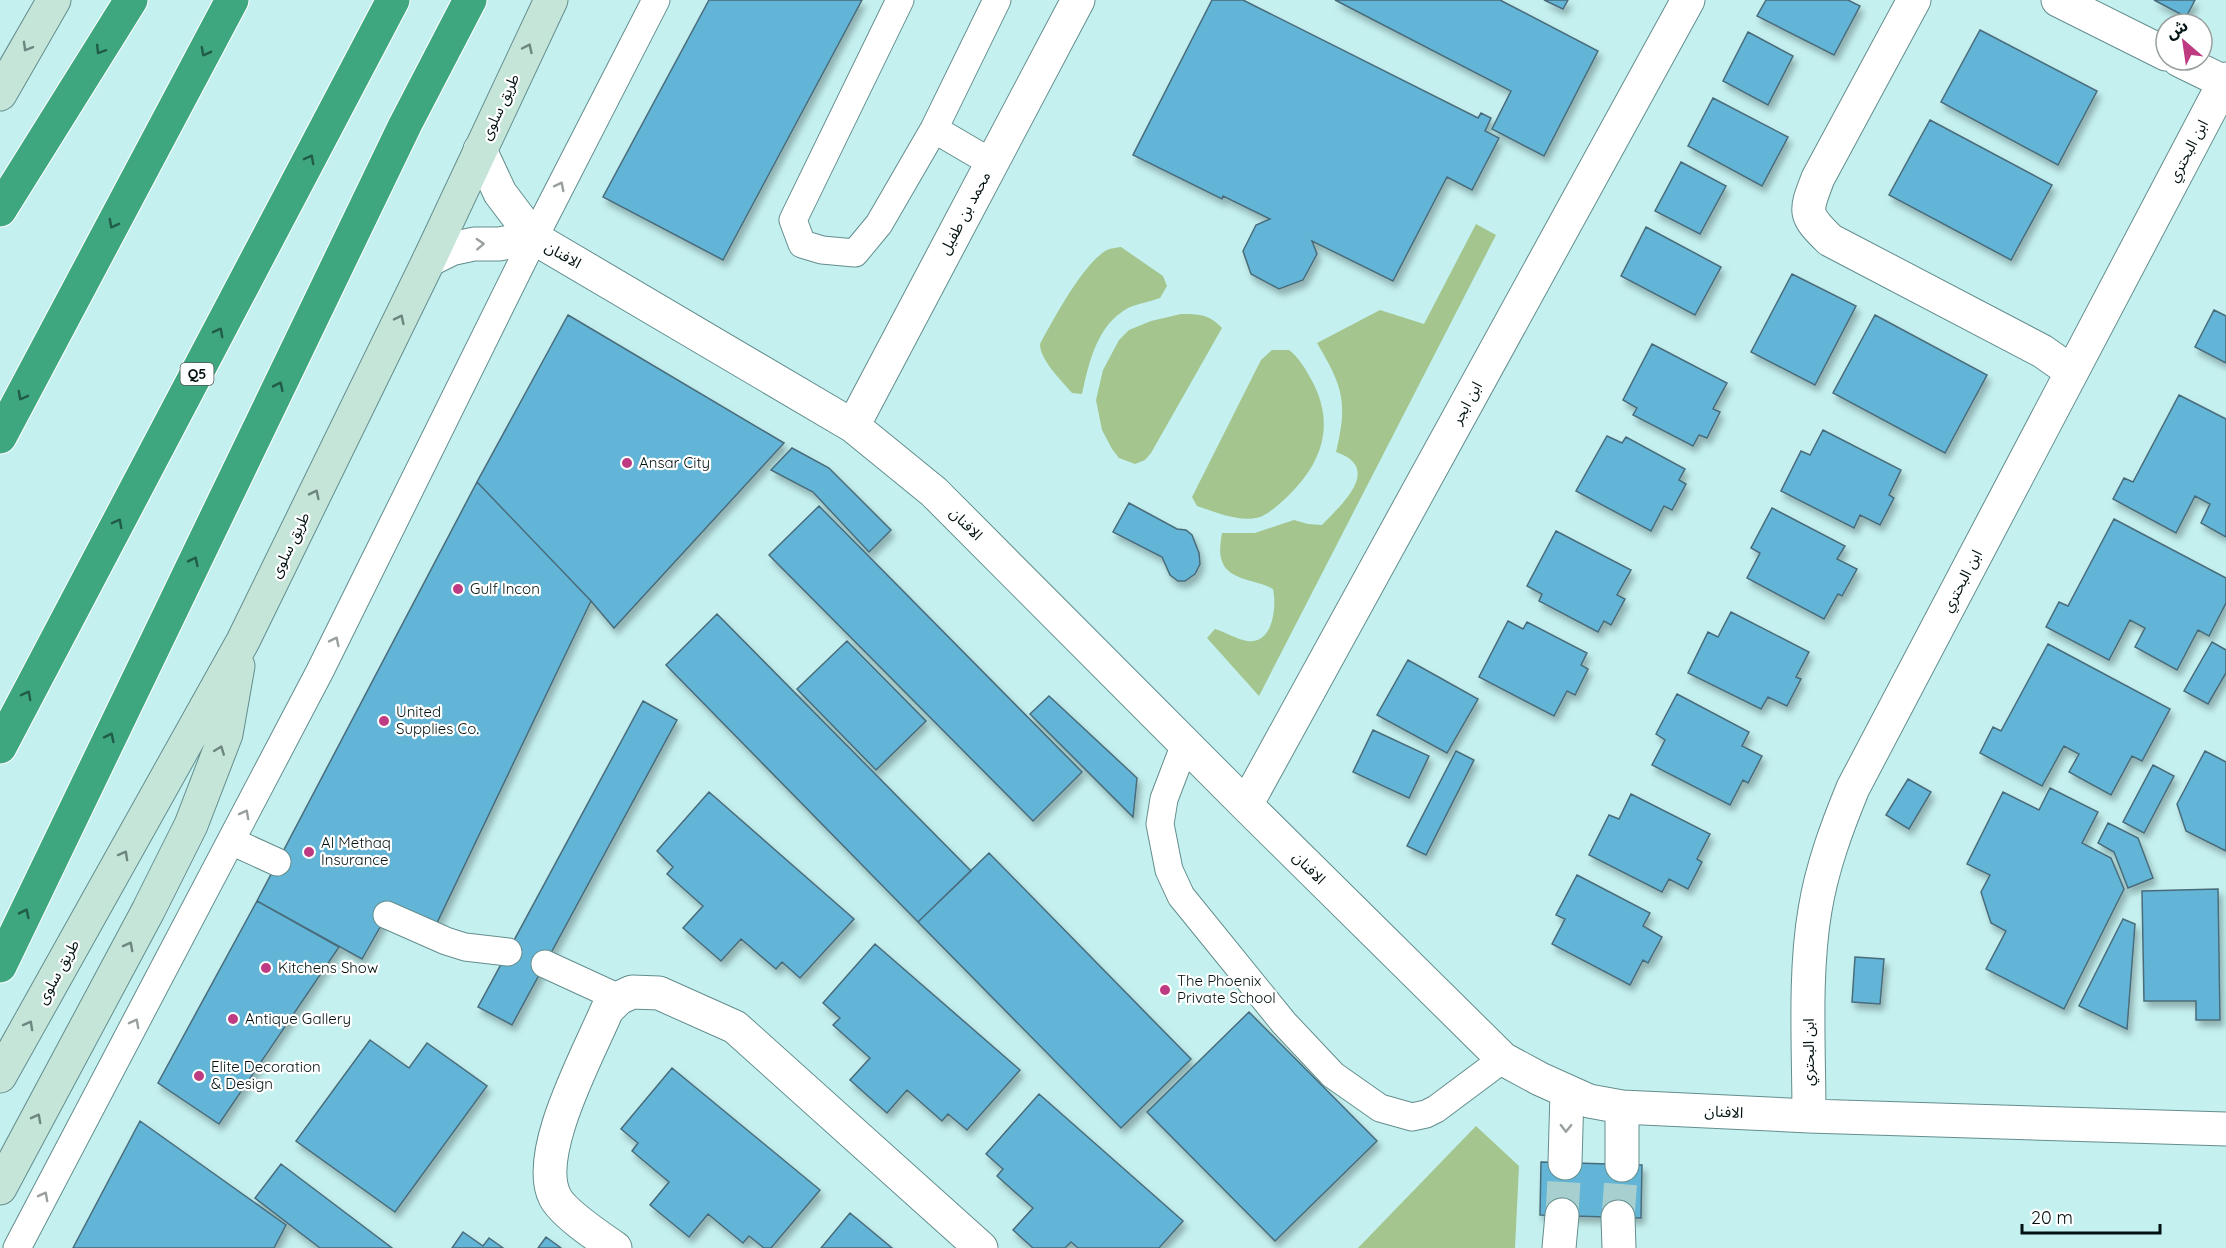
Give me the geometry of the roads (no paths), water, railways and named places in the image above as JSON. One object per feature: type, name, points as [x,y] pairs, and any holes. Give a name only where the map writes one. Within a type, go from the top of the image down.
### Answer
[{"type":"highway","points":[[0,210],[131,0]]},
{"type":"highway","points":[[0,437],[232,0]]},
{"type":"highway","name":"Q5","points":[[0,747],[393,0]]},
{"type":"highway","points":[[0,966],[405,125],[470,0]]},
{"type":"main road","points":[[0,94],[54,0]]},
{"type":"main road","name":"طريق سلوى","points":[[0,1076],[243,641],[429,260],[551,0]]},
{"type":"main road","points":[[0,1188],[143,921],[191,825],[226,734],[243,641]]},
{"type":"street","name":"محمد بن طفيل","points":[[853,426],[1078,0]]},
{"type":"street","name":"ابن ابجر","points":[[1246,805],[1688,0]]},
{"type":"street","points":[[1914,0],[1818,178],[1808,204],[1810,221],[1830,240],[2042,351],[2072,372]]},
{"type":"street","points":[[2058,0],[2154,48]]},
{"type":"street","points":[[2207,72],[2225,80]]},
{"type":"street","name":"ابن البحتري","points":[[1809,1116],[1809,951],[1824,868],[1837,827],[1853,788],[2225,80]]},
{"type":"street","name":"الافنان","points":[[480,150],[500,194],[534,238],[853,426],[934,492],[1503,1059],[1588,1101],[1622,1107],[1809,1116],[2226,1129]]},
{"type":"street","name":"الافنان","points":[[429,260],[451,249],[474,244],[499,244],[534,238]]},
{"type":"street","points":[[615,1248],[585,1226],[556,1199],[549,1173],[557,1125],[607,1010],[619,998],[632,992],[659,993],[735,1027],[981,1248]]},
{"type":"street","points":[[1565,1163],[1567,1092]]},
{"type":"street","points":[[1622,1107],[1622,1165]]},
{"type":"street","points":[[1559,1248],[1562,1215]]},
{"type":"lane","points":[[17,1248],[320,671],[534,238],[656,0]]},
{"type":"lane","points":[[900,0],[793,220],[802,243],[822,250],[855,253],[879,224],[934,129],[997,0]]},
{"type":"lane","points":[[934,129],[992,163]]},
{"type":"lane","points":[[1185,744],[1164,799],[1160,824],[1169,870],[1181,896],[1284,1023],[1333,1075],[1380,1108],[1412,1116],[1426,1114],[1436,1109],[1503,1059]]},
{"type":"lane","points":[[231,841],[277,862]]},
{"type":"lane","points":[[387,915],[465,947],[508,952]]},
{"type":"lane","points":[[545,964],[619,998]]},
{"type":"tunnel","points":[[1562,1215],[1565,1163]]},
{"type":"tunnel","points":[[1618,1217],[1622,1165]]},
{"type":"place","name":"Ansar City","points":[[627,463]]},
{"type":"place","name":"Gulf Incon","points":[[458,589]]},
{"type":"place","name":"United Supplies Co.","points":[[384,721]]},
{"type":"place","name":"Al Methaq Insurance","points":[[309,852]]},
{"type":"place","name":"Kitchens Show","points":[[266,968]]},
{"type":"place","name":"The Phoenix Private School","points":[[1165,990]]},
{"type":"place","name":"Antique Gallery","points":[[233,1019]]},
{"type":"place","name":"Elite Decoration & Design","points":[[199,1076]]}]
